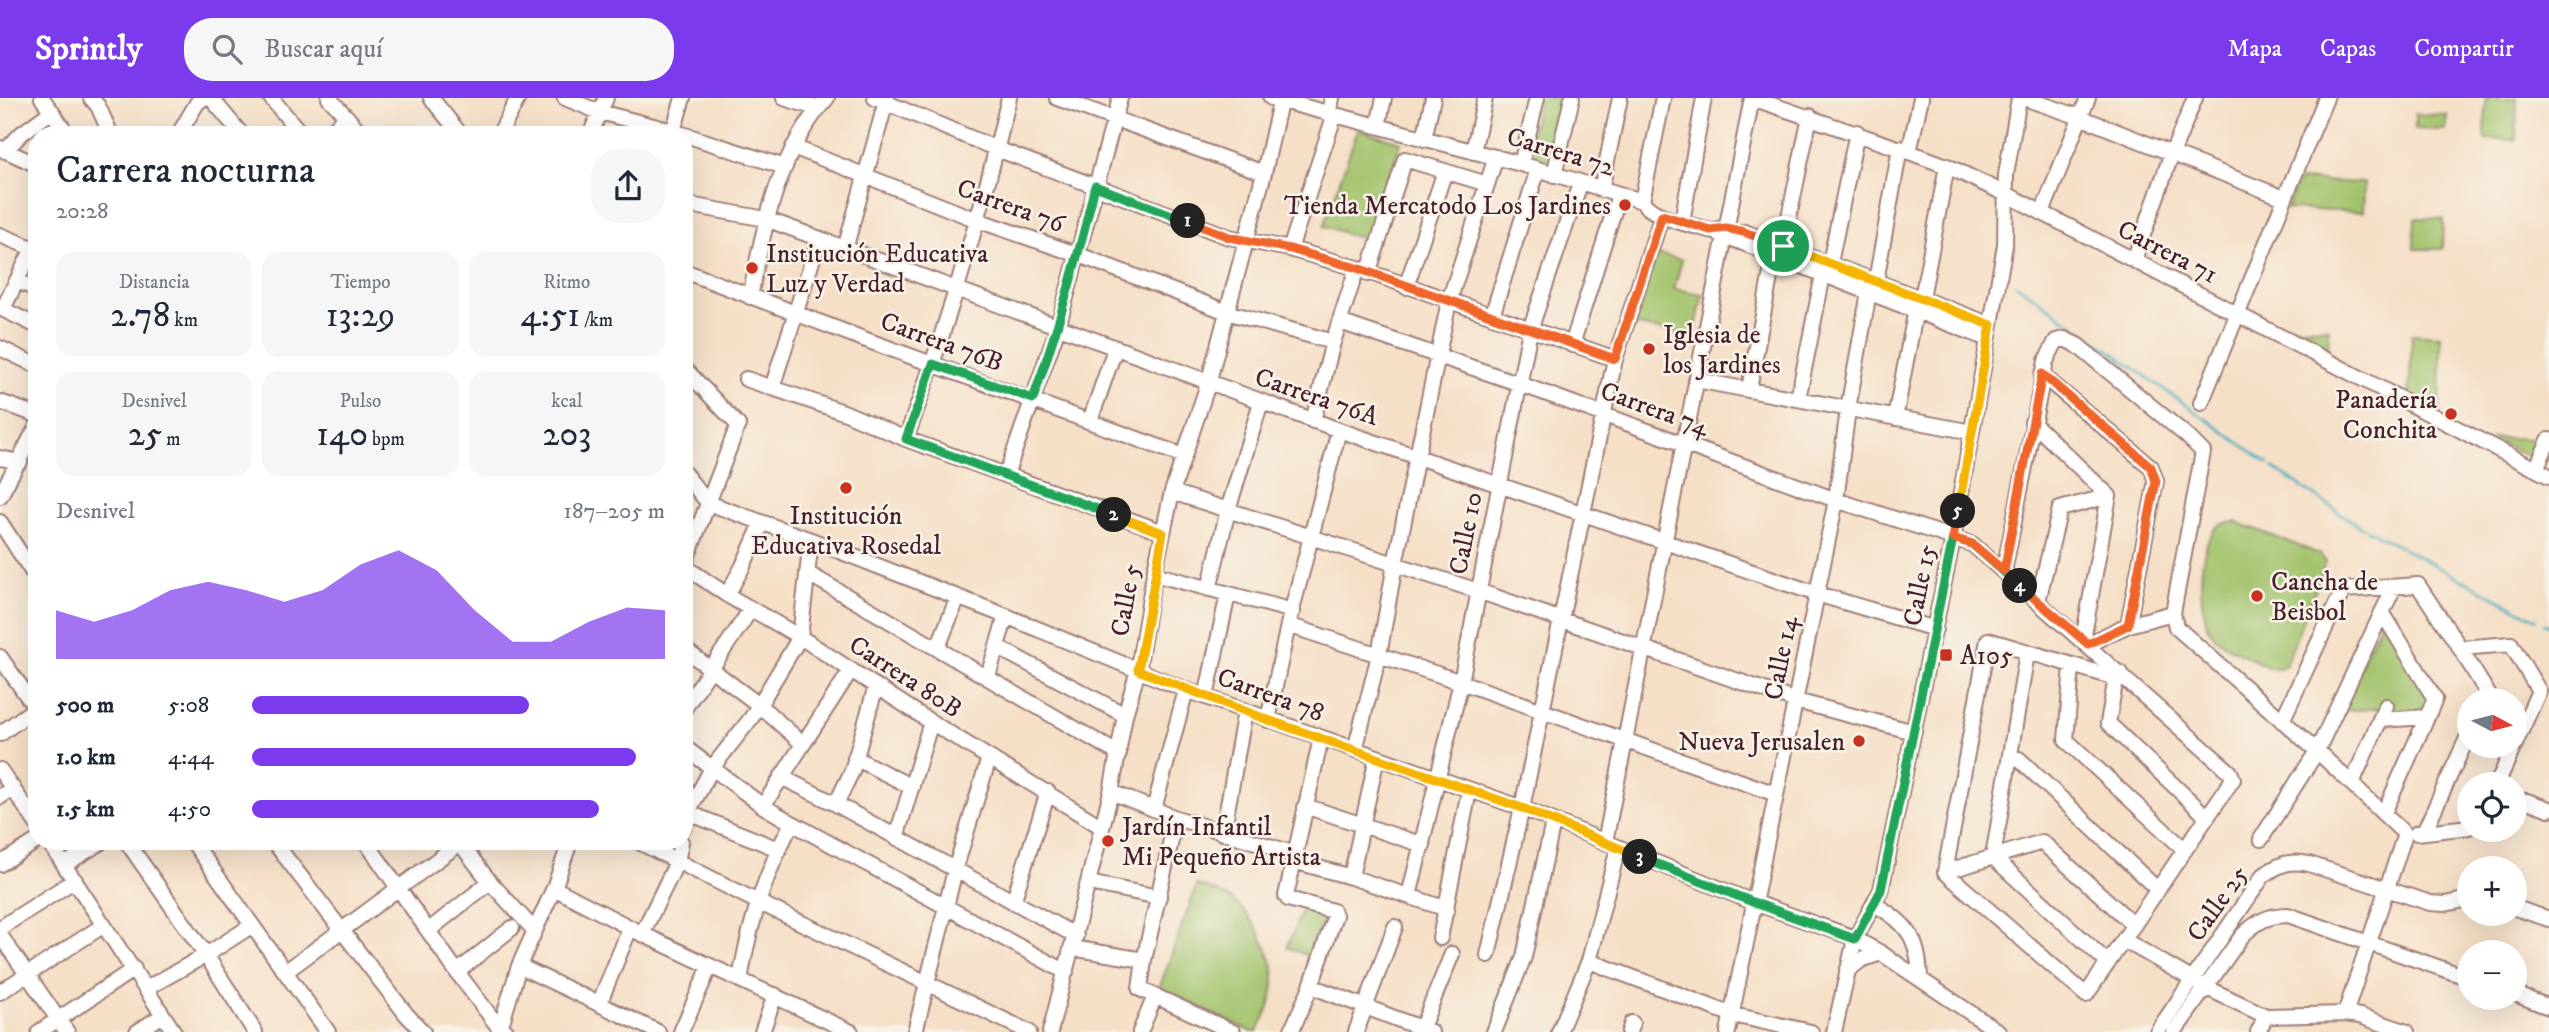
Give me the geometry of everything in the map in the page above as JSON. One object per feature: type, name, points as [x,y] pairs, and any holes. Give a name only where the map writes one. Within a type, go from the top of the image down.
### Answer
[{"type":"street","points":[[42,98],[58,126]]},
{"type":"street","points":[[90,98],[106,126]]},
{"type":"street","points":[[183,126],[192,98]]},
{"type":"street","points":[[184,126],[197,103],[203,98]]},
{"type":"street","points":[[211,98],[234,126]]},
{"type":"street","points":[[271,98],[294,126]]},
{"type":"street","points":[[329,98],[355,126]]},
{"type":"street","points":[[503,126],[517,98]]},
{"type":"street","points":[[565,98],[603,105],[655,126]]},
{"type":"street","points":[[674,126],[683,98]]},
{"type":"street","points":[[750,297],[766,219],[785,167],[793,147],[821,103],[784,98]]},
{"type":"street","points":[[906,439],[933,364],[977,220],[1009,98]]},
{"type":"street","points":[[1057,98],[1264,173]]},
{"type":"street","points":[[1006,475],[1058,327],[1120,98]]},
{"type":"street","points":[[1290,249],[1333,120],[1329,114],[1332,98]]},
{"type":"street","points":[[1378,126],[1384,98]]},
{"type":"street","points":[[1424,139],[1433,98]]},
{"type":"street","points":[[1473,152],[1485,98]]},
{"type":"street","points":[[1521,164],[1537,98]]},
{"type":"street","points":[[1554,176],[1572,98]]},
{"type":"street","points":[[1601,190],[1620,98]]},
{"type":"street","points":[[1642,201],[1663,98]]},
{"type":"street","points":[[1682,222],[1704,98]]},
{"type":"street","points":[[1559,1032],[1590,961],[1643,649],[1667,542],[1752,98]]},
{"type":"street","name":"Carrera 71","points":[[1752,98],[1857,132],[1947,166],[2543,472]]},
{"type":"street","name":"Calle 14","points":[[1728,1032],[1836,500],[1848,409],[1872,286],[1904,150],[1922,98]]},
{"type":"street","points":[[2021,98],[2080,117],[2171,156],[2284,198]]},
{"type":"street","name":"Calle 15","points":[[1834,1032],[1855,939],[1881,890],[1935,629],[2006,245],[2006,175],[2021,98]]},
{"type":"street","points":[[2042,213],[2088,98]]},
{"type":"street","points":[[2134,260],[2195,98]]},
{"type":"street","points":[[2201,402],[2326,98]]},
{"type":"street","points":[[845,249],[866,175],[883,99],[997,149],[1229,237],[1290,249],[1362,271],[1615,359]]},
{"type":"street","name":"Carrera 72","points":[[1277,99],[1538,169],[1642,201],[1647,209],[1710,230],[1725,233],[1744,232],[1778,251],[1990,332]]},
{"type":"street","name":"Calle 5","points":[[1050,1032],[1111,792],[1125,715],[1138,670],[1154,574],[1172,492],[1208,384],[1264,173],[1277,99]]},
{"type":"street","points":[[437,101],[455,126]]},
{"type":"street","points":[[594,126],[603,105]]},
{"type":"street","points":[[32,126],[52,111]]},
{"type":"street","points":[[1749,389],[1810,116]]},
{"type":"street","points":[[336,126],[347,117]]},
{"type":"street","points":[[3,150],[28,129]]},
{"type":"street","points":[[1798,399],[1857,132]]},
{"type":"street","points":[[693,139],[785,167]]},
{"type":"street","name":"Carrera 76","points":[[793,147],[977,220],[1079,255],[1227,312],[1333,342]]},
{"type":"street","points":[[3,150],[28,158]]},
{"type":"street","points":[[1355,750],[1379,655],[1449,301],[1496,157]]},
{"type":"street","points":[[1313,421],[1340,322],[1405,159],[1487,184]]},
{"type":"street","points":[[1895,418],[1947,166]]},
{"type":"street","points":[[1492,316],[1538,169]]},
{"type":"street","points":[[1406,287],[1444,172]]},
{"type":"street","name":"Calle 10","points":[[1409,896],[1461,681],[1530,330],[1580,184]]},
{"type":"street","points":[[1573,345],[1619,195]]},
{"type":"street","name":"Carrera 76A","points":[[693,206],[766,219],[1313,421],[1817,594],[1935,629]]},
{"type":"street","points":[[1488,955],[1522,808],[1615,359],[1662,215]]},
{"type":"street","points":[[0,235],[28,246]]},
{"type":"street","points":[[772,388],[819,239]]},
{"type":"street","points":[[28,263],[2,309],[28,322]]},
{"type":"street","name":"Carrera 76B","points":[[693,275],[1184,456]]},
{"type":"street","points":[[19,282],[28,286]]},
{"type":"street","name":"Carrera 74","points":[[1340,322],[1520,384],[1836,500],[1972,544],[2231,772],[2233,779],[2207,817]]},
{"type":"street","points":[[2004,571],[2042,374],[2056,341],[2064,339],[2096,361],[2203,452],[2173,613],[2176,627],[2317,751],[2405,834]]},
{"type":"street","points":[[0,348],[28,362]]},
{"type":"street","points":[[1090,421],[1115,349]]},
{"type":"street","points":[[2042,374],[2154,472],[2156,481],[2128,625]]},
{"type":"street","points":[[693,378],[738,425],[693,543]]},
{"type":"street","points":[[746,379],[846,413],[906,439],[1163,533]]},
{"type":"street","points":[[1696,380],[1972,432]]},
{"type":"street","points":[[0,402],[28,412]]},
{"type":"street","points":[[1209,589],[1228,510],[1261,402]]},
{"type":"street","points":[[2032,422],[2109,496]]},
{"type":"street","points":[[1268,720],[1290,618],[1339,430]]},
{"type":"street","points":[[2543,472],[2549,440]]},
{"type":"street","points":[[0,496],[28,445]]},
{"type":"street","points":[[0,458],[20,461]]},
{"type":"street","points":[[693,484],[708,503]]},
{"type":"street","points":[[1172,492],[1478,591],[1796,701],[1914,732]]},
{"type":"street","points":[[2038,601],[2060,509],[2109,496]]},
{"type":"street","points":[[2085,642],[2109,496]]},
{"type":"street","name":"Carrera 78","points":[[708,503],[958,597],[1186,690],[1522,808],[1755,903],[1855,939],[1881,953],[1999,1032]]},
{"type":"street","points":[[0,522],[28,565]]},
{"type":"street","points":[[727,596],[762,523]]},
{"type":"street","points":[[693,799],[712,768],[759,705],[800,637],[811,540]]},
{"type":"street","name":"Carrera 80B","points":[[693,572],[727,596],[800,637],[931,722],[1102,827]]},
{"type":"street","points":[[807,573],[1119,754]]},
{"type":"street","points":[[1154,574],[1228,594],[1379,655],[1461,681],[1776,793]]},
{"type":"street","points":[[2282,721],[2343,590],[2418,585],[2484,688]]},
{"type":"street","points":[[2261,839],[2317,751],[2394,587]]},
{"type":"street","points":[[1206,697],[1228,594]]},
{"type":"street","points":[[938,647],[958,597]]},
{"type":"street","points":[[693,696],[751,609]]},
{"type":"street","points":[[2382,612],[2435,699],[2384,813]]},
{"type":"street","points":[[2085,642],[2128,625],[2173,613]]},
{"type":"street","points":[[988,676],[1006,616]]},
{"type":"street","points":[[1988,640],[2072,666],[2118,675],[2108,723],[2207,817],[2086,995],[1945,872],[1988,640]]},
{"type":"street","points":[[2460,648],[2511,644],[2539,691],[2527,717]]},
{"type":"street","points":[[997,647],[1125,715]]},
{"type":"street","points":[[1993,858],[2027,653]]},
{"type":"street","points":[[693,655],[759,705],[803,744]]},
{"type":"street","points":[[0,657],[28,697]]},
{"type":"street","points":[[2072,666],[2066,740],[2185,850]]},
{"type":"street","points":[[763,806],[851,670]]},
{"type":"street","points":[[836,804],[848,784],[876,686]]},
{"type":"street","points":[[1154,809],[1186,690]]},
{"type":"street","points":[[2352,783],[2386,706]]},
{"type":"street","points":[[1223,833],[1245,711]]},
{"type":"street","points":[[0,734],[28,714]]},
{"type":"street","points":[[2380,720],[2427,717]]},
{"type":"street","points":[[896,838],[931,722]]},
{"type":"street","points":[[1291,1032],[1311,986],[1335,915],[1333,911],[1286,897],[1321,738]]},
{"type":"street","points":[[693,754],[763,806],[792,823],[1066,972]]},
{"type":"street","points":[[1351,877],[1377,757]]},
{"type":"street","points":[[855,758],[912,787]]},
{"type":"street","points":[[915,1032],[955,870],[989,758]]},
{"type":"street","points":[[2424,832],[2458,758]]},
{"type":"street","points":[[2019,759],[2158,890]]},
{"type":"street","points":[[0,770],[28,810]]},
{"type":"street","points":[[781,777],[836,804],[1013,902],[1074,942],[1144,960]]},
{"type":"street","points":[[0,797],[13,788]]},
{"type":"street","points":[[1440,938],[1469,791]]},
{"type":"street","points":[[1013,902],[1048,792]]},
{"type":"street","points":[[1111,792],[1176,818],[1447,909]]},
{"type":"street","points":[[2527,802],[2549,809]]},
{"type":"street","points":[[1305,806],[1423,845]]},
{"type":"street","points":[[693,814],[778,849]]},
{"type":"street","points":[[1176,818],[1140,989],[1231,1032]]},
{"type":"street","points":[[1494,1032],[1524,957],[1553,822]]},
{"type":"street","points":[[740,980],[758,902],[778,849],[792,823]]},
{"type":"street","points":[[2405,834],[2457,828]]},
{"type":"street","points":[[2345,1014],[2405,834]]},
{"type":"street","points":[[1945,872],[2042,842],[2134,925]]},
{"type":"street","points":[[0,864],[28,847]]},
{"type":"street","points":[[54,850],[174,1032]]},
{"type":"street","points":[[64,865],[88,850]]},
{"type":"street","points":[[133,850],[206,955],[254,1032]]},
{"type":"street","points":[[199,850],[328,1032]]},
{"type":"street","points":[[280,850],[423,1032]]},
{"type":"street","points":[[376,850],[457,972],[502,1031]]},
{"type":"street","points":[[285,972],[450,850]]},
{"type":"street","points":[[466,850],[490,882],[535,932]]},
{"type":"street","points":[[502,1031],[520,966],[567,850]]},
{"type":"street","points":[[654,850],[1029,1032]]},
{"type":"street","points":[[598,1004],[636,931],[677,862],[679,850]]},
{"type":"street","points":[[1993,858],[2108,963]]},
{"type":"street","name":"Calle 25","points":[[2174,1032],[2199,983],[2263,876],[2277,865],[2292,861],[2309,864],[2386,891],[2438,904],[2457,901]]},
{"type":"street","points":[[0,928],[75,880]]},
{"type":"street","points":[[429,930],[490,882]]},
{"type":"street","points":[[1088,883],[1158,897]]},
{"type":"street","points":[[554,888],[636,931],[852,1032]]},
{"type":"street","points":[[1874,904],[1896,916],[1912,935],[1920,958],[1920,979]]},
{"type":"street","points":[[2527,912],[2549,919]]},
{"type":"street","name":"Calle 25","points":[[2157,1032],[2242,936],[2253,925],[2267,918],[2288,915],[2457,974]]},
{"type":"street","points":[[0,992],[104,925]]},
{"type":"street","points":[[147,989],[251,926]]},
{"type":"street","points":[[1356,1032],[1395,927]]},
{"type":"street","points":[[457,972],[512,928]]},
{"type":"street","points":[[0,935],[67,1032]]},
{"type":"street","points":[[2124,940],[2199,983],[2266,1016],[2345,1014],[2360,1016],[2401,1031]]},
{"type":"street","points":[[1847,971],[1861,960],[1881,953]]},
{"type":"street","points":[[1311,986],[1424,1031],[1452,954]]},
{"type":"street","points":[[1590,961],[1733,1015],[1811,1032]]},
{"type":"street","points":[[520,966],[658,1032]]},
{"type":"street","points":[[681,1032],[710,966]]},
{"type":"street","points":[[39,1032],[134,968]]},
{"type":"street","points":[[762,1032],[775,995]]},
{"type":"street","points":[[1140,1032],[1155,996]]},
{"type":"street","points":[[2527,999],[2549,1007]]},
{"type":"street","points":[[137,1032],[163,1015]]},
{"type":"street","points":[[2258,1032],[2266,1016]]},
{"type":"street","points":[[2353,1032],[2360,1016]]},
{"type":"street","points":[[2301,1032],[2307,1017]]},
{"type":"green space","points":[[1540,98],[1568,98],[1551,169],[1524,159]]},
{"type":"green space","points":[[2486,98],[2517,98],[2516,140],[2485,139]]},
{"type":"green space","points":[[2415,114],[2447,115],[2446,130],[2415,129]]},
{"type":"green space","points":[[1358,129],[1401,142],[1369,241],[1324,226]]},
{"type":"green space","points":[[2299,180],[2364,183],[2363,212],[2286,209]]},
{"type":"green space","points":[[2415,218],[2443,219],[2442,249],[2414,249]]},
{"type":"green space","points":[[1653,253],[1682,260],[1674,289],[1703,294],[1694,337],[1630,324]]},
{"type":"green space","points":[[2277,327],[2329,328],[2328,353]]},
{"type":"green space","points":[[2412,334],[2441,336],[2440,414],[2409,398]]},
{"type":"green space","points":[[2490,438],[2541,439],[2533,459]]},
{"type":"green space","name":"Cancha de Beisbol","points":[[2236,522],[2320,554],[2326,562],[2286,664],[2279,669],[2269,668],[2235,651],[2216,638],[2209,629],[2201,581],[2206,547],[2220,525]]},
{"type":"green space","points":[[2382,617],[2431,699],[2426,710],[2385,713],[2384,708],[2340,711]]},
{"type":"green space","points":[[1197,885],[1224,895],[1240,907],[1261,936],[1271,959],[1273,994],[1257,1032],[1159,989]]},
{"type":"green space","points":[[1303,908],[1324,917],[1308,956],[1287,947]]},
{"type":"waterway","points":[[2016,284],[2269,464]]},
{"type":"waterway","points":[[2273,468],[2358,525],[2537,619]]},
{"type":"waterway","points":[[2544,623],[2549,625]]},
{"type":"place","name":"Tienda Mercatodo Los Jardines","points":[[1625,205]]},
{"type":"place","name":"Institución Educativa Luz y Verdad","points":[[752,268]]},
{"type":"place","name":"Iglesia de los Jardines","points":[[1649,349]]},
{"type":"place","name":"Panadería Conchita","points":[[2451,414]]},
{"type":"place","name":"Institución Educativa Rosedal","points":[[846,488]]},
{"type":"place","name":"Cancha de Beisbol","points":[[2257,596]]},
{"type":"place","name":"A105","points":[[1946,655]]},
{"type":"place","name":"Nueva Jerusalen","points":[[1859,741]]},
{"type":"place","name":"Jardín Infantil Mi Pequeño Artista","points":[[1108,841]]},
{"type":"route","points":[[1783,246],[1744,232],[1726,228],[1710,230],[1662,215],[1615,359],[1357,268],[1290,249],[1229,237],[1095,186],[1079,255],[1033,399],[933,364],[906,439],[1163,533],[1138,670],[1268,720],[1522,808],[1755,903],[1855,939],[1881,890],[1953,538],[1972,544],[2088,644],[2128,625],[2156,481],[2151,467],[2042,374],[2004,571],[1972,544],[1960,540],[1953,538],[1991,325],[1783,246]]}]
